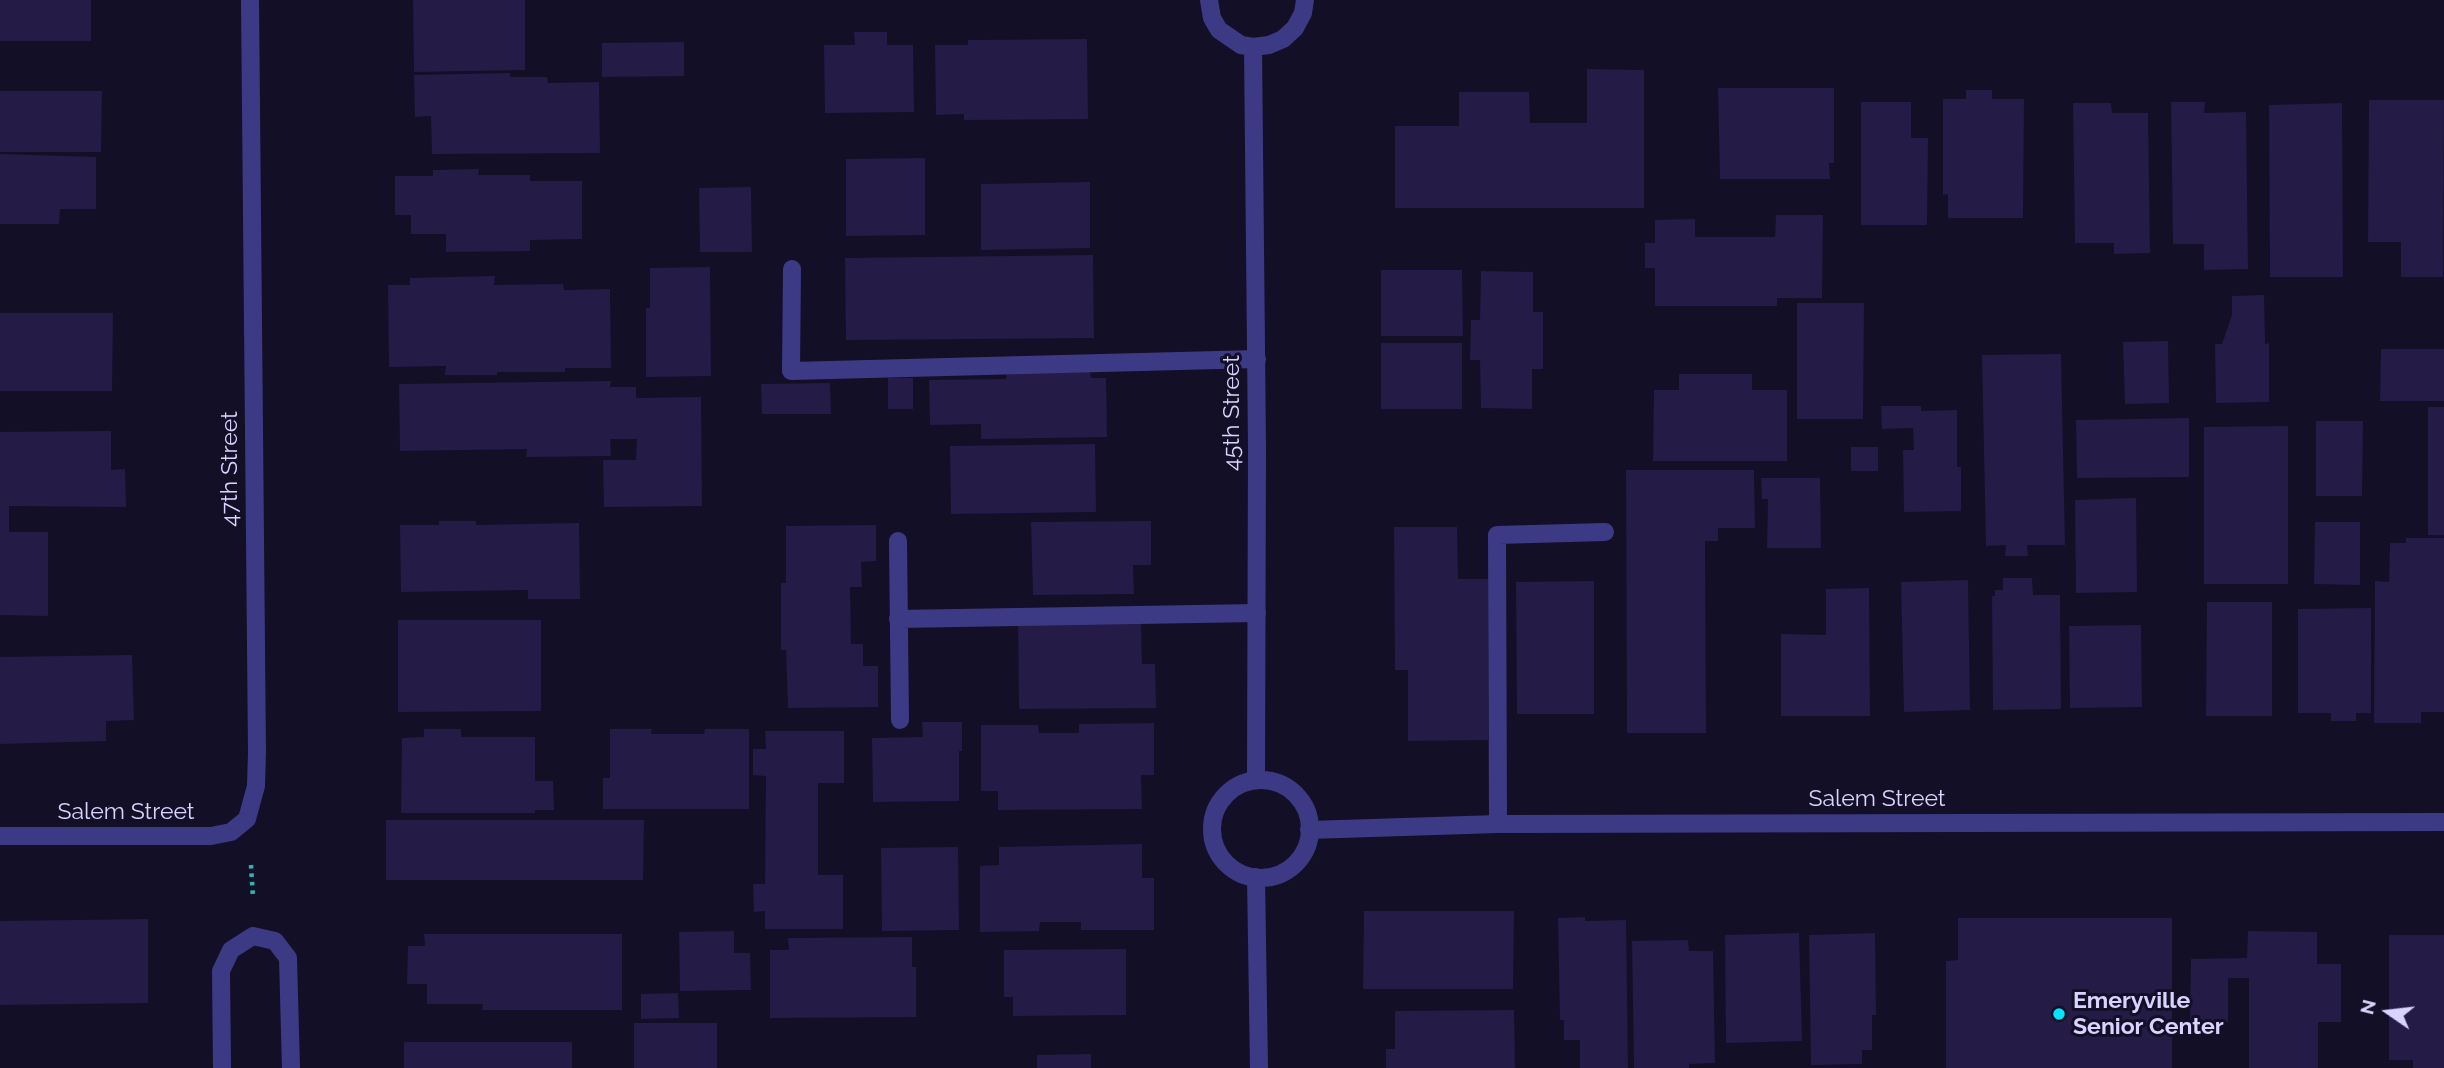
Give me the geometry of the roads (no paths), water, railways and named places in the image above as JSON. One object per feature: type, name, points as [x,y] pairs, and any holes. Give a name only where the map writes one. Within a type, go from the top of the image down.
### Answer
[{"type":"street","name":"47th Street","points":[[247,819],[256,786],[257,754],[250,0]]},
{"type":"street","points":[[1209,0],[1212,18],[1219,30],[1241,45],[1253,47],[1269,46],[1283,39],[1295,28],[1303,13],[1305,0]]},
{"type":"street","name":"45th Street","points":[[1253,47],[1256,780]]},
{"type":"street","points":[[792,269],[791,371],[1256,359]]},
{"type":"street","points":[[1498,824],[1497,536],[1605,532]]},
{"type":"street","points":[[898,541],[900,720]]},
{"type":"street","points":[[898,619],[1257,613]]},
{"type":"street","points":[[1269,780],[1294,792],[1305,810],[1309,830],[1299,860],[1272,877],[1256,877],[1232,868],[1222,859],[1215,848],[1212,822],[1222,799],[1243,783],[1269,780]]},
{"type":"street","name":"Salem Street","points":[[0,836],[211,836],[231,832],[247,819]]},
{"type":"street","name":"Salem Street","points":[[1309,830],[1498,824],[2444,822]]},
{"type":"street","points":[[1256,877],[1259,1068]]},
{"type":"street","points":[[222,1068],[221,971],[231,950],[253,936],[275,941],[288,958],[291,1068]]},
{"type":"place","name":"Emeryville Senior Center","points":[[2059,1014]]}]
